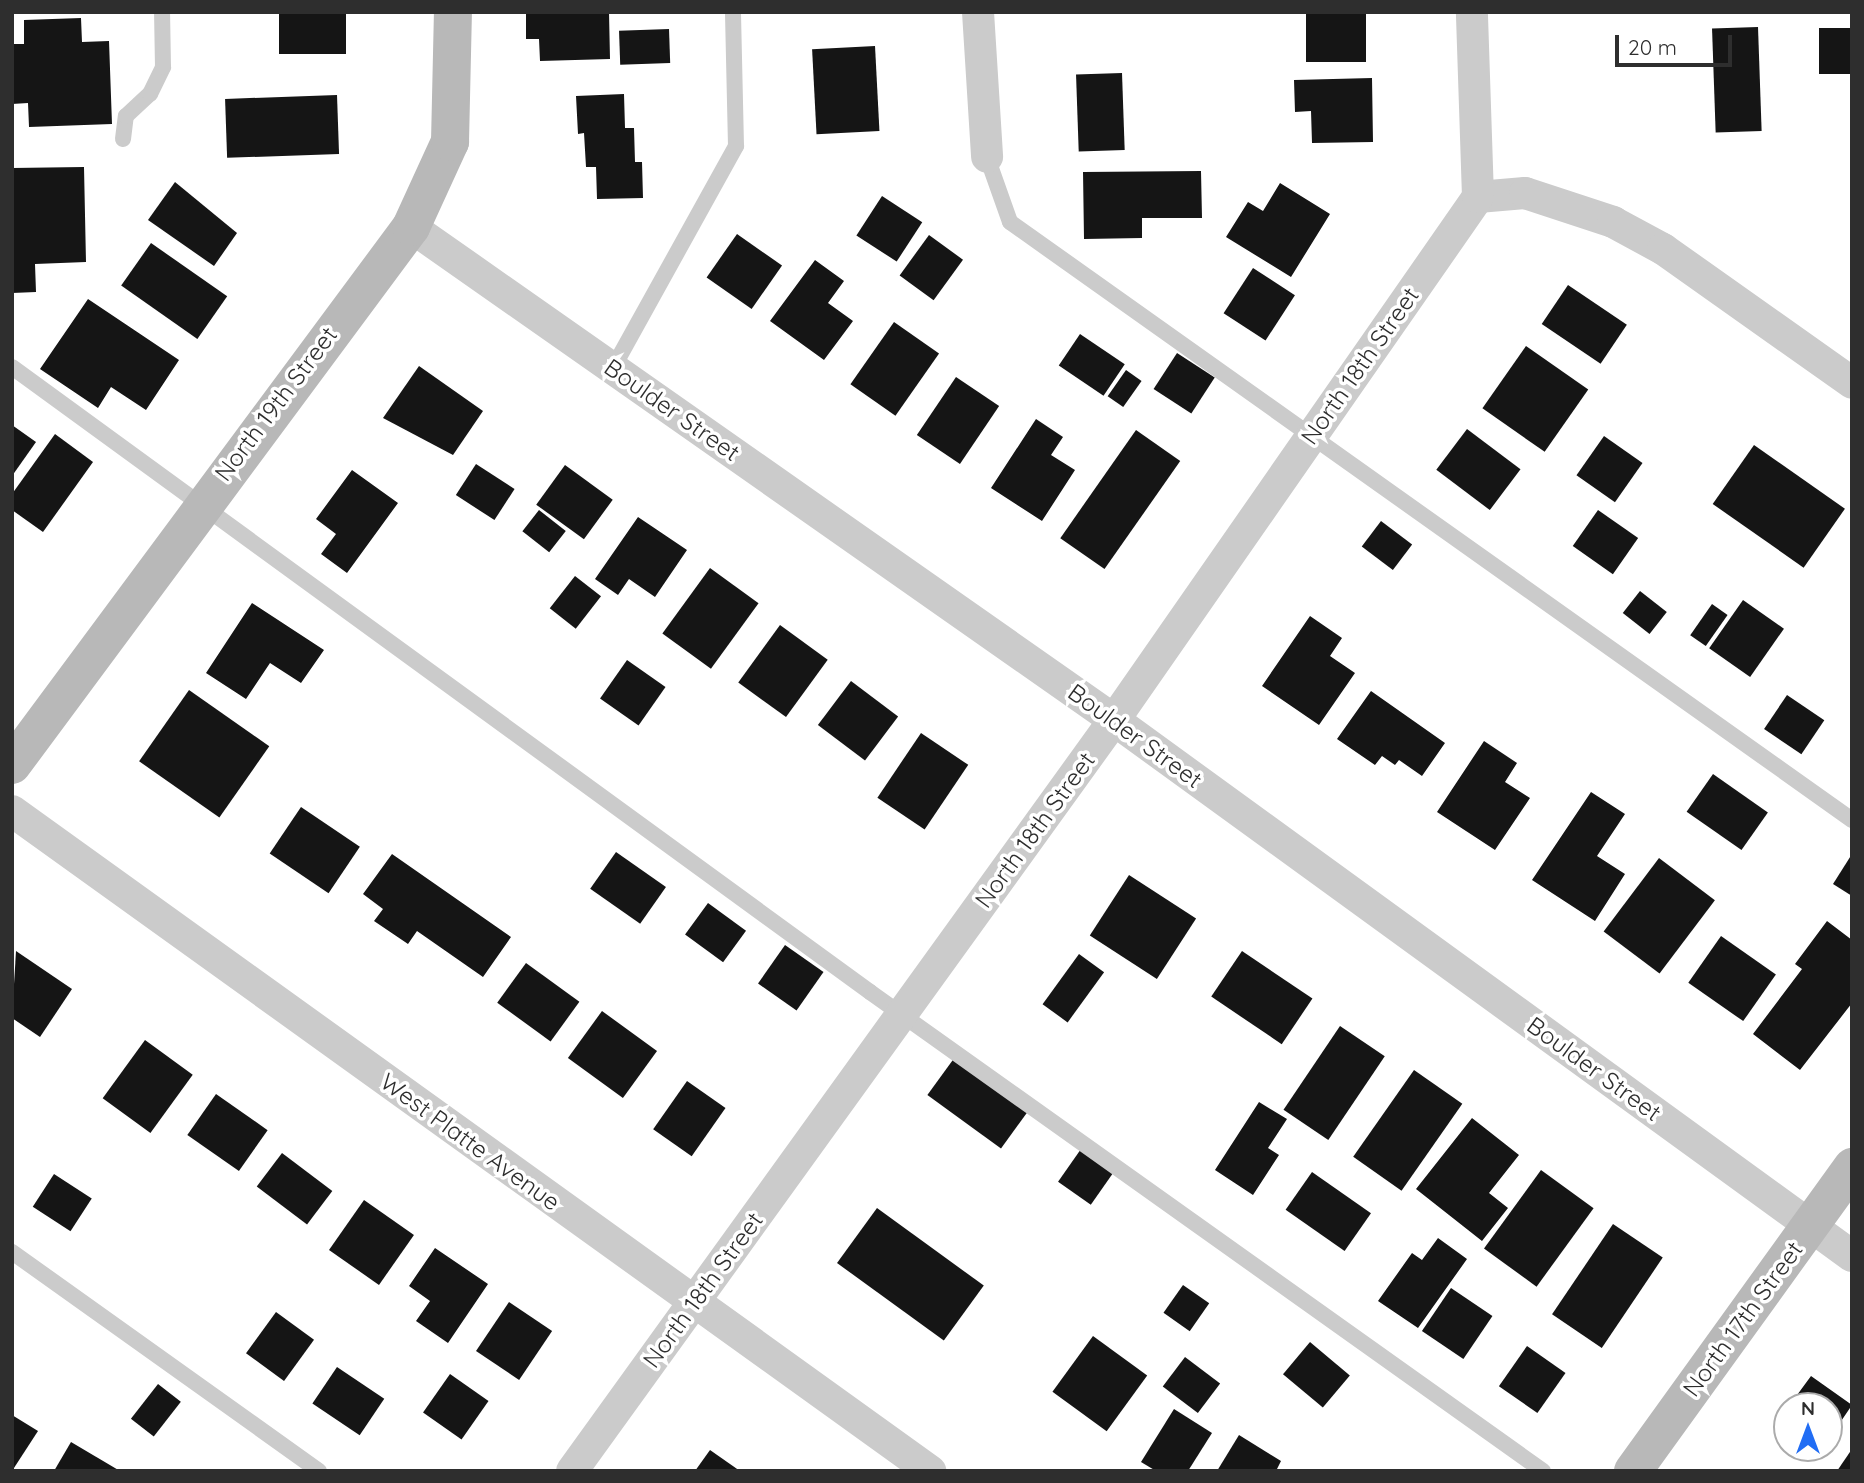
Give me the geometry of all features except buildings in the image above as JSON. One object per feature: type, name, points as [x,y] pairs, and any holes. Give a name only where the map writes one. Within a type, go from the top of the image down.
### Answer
[{"type":"street","name":"North 19th Street","points":[[12,765],[198,506],[411,227],[450,142],[453,12]]},
{"type":"street","points":[[978,12],[987,157]]},
{"type":"street","points":[[1472,12],[1478,197],[1525,193],[1613,222],[1663,248],[1852,383]]},
{"type":"street","name":"North 18th Street","points":[[572,1471],[1114,720],[1478,197]]},
{"type":"street","name":"Boulder Street","points":[[411,227],[1114,720],[1852,1255]]},
{"type":"street","name":"West Platte Avenue","points":[[12,811],[930,1471]]},
{"type":"street","name":"North 17th Street","points":[[1633,1471],[1852,1167]]},
{"type":"lane","points":[[123,139],[126,116],[150,94],[163,67],[162,12]]},
{"type":"lane","points":[[613,368],[736,146],[733,12]]},
{"type":"lane","points":[[987,157],[1010,222],[1852,820]]},
{"type":"lane","points":[[12,367],[198,506],[901,1015],[1542,1471]]},
{"type":"lane","points":[[12,1252],[319,1471]]}]
